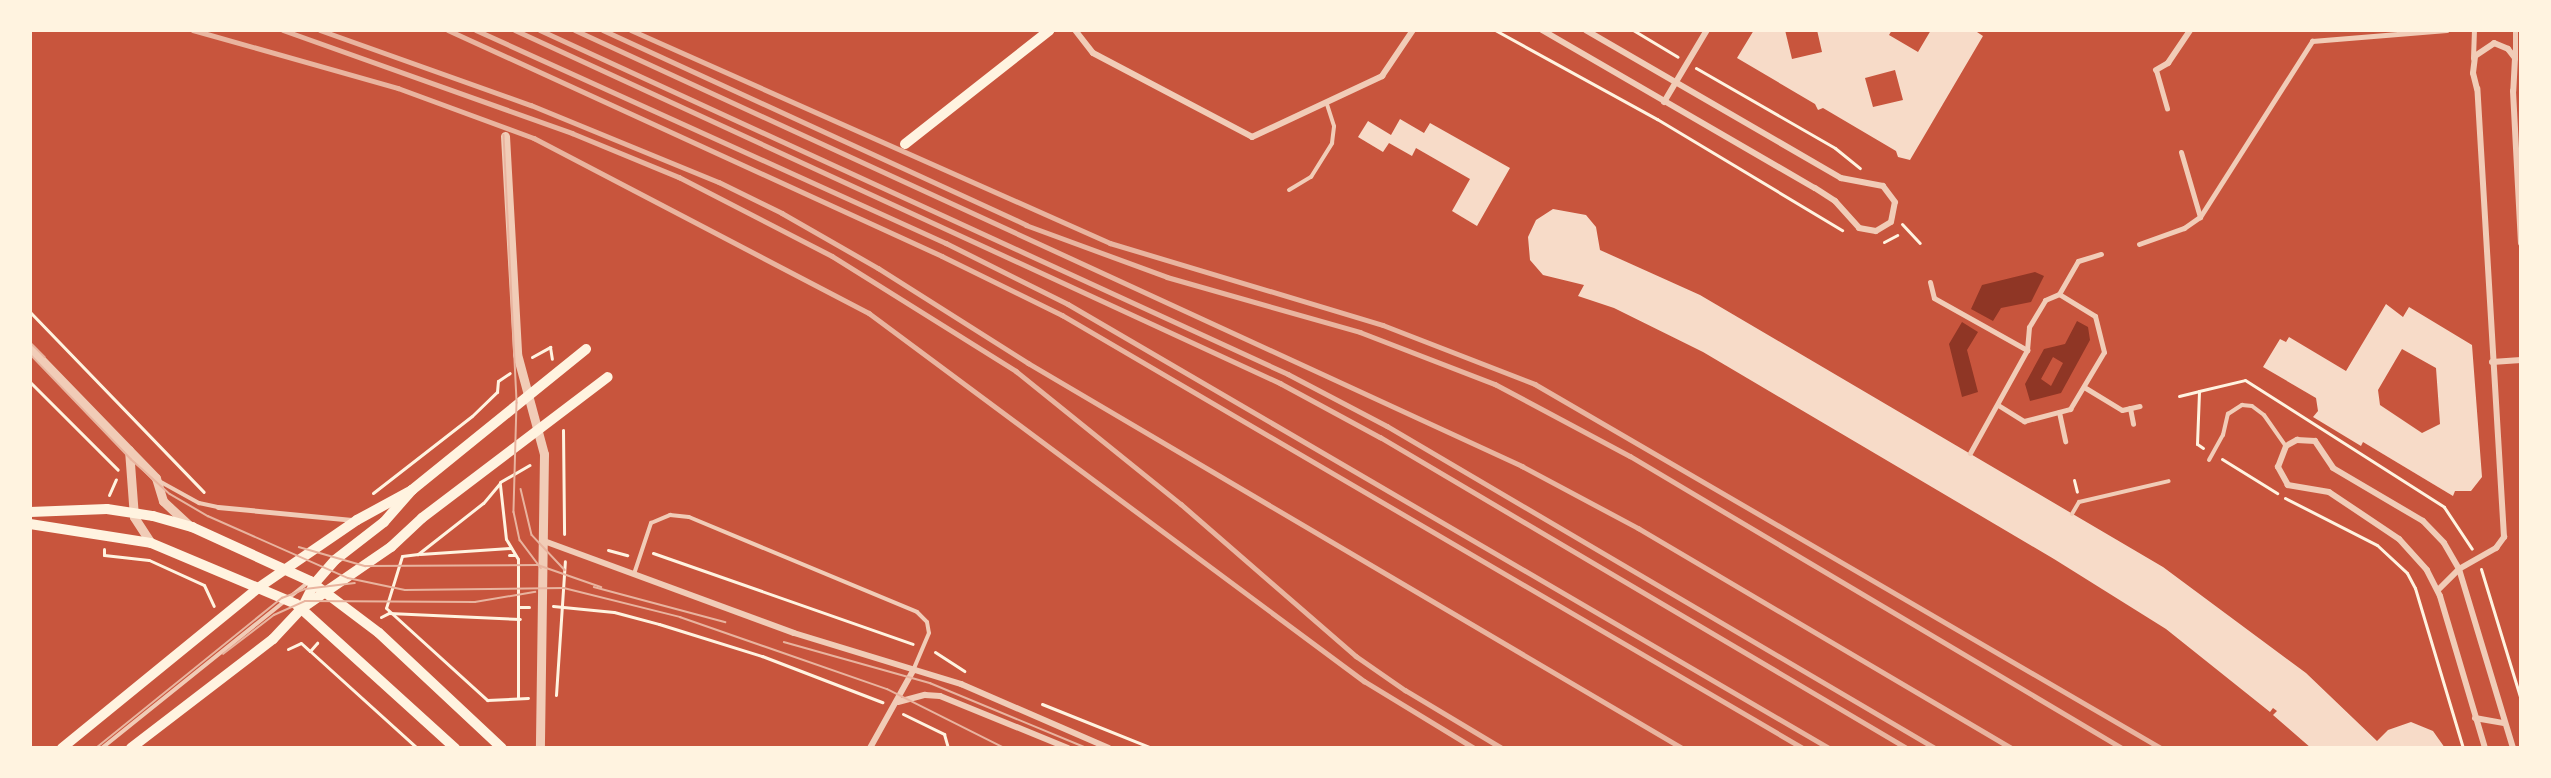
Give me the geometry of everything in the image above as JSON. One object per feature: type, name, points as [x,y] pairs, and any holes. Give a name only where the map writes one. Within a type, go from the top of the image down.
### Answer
[{"type":"main road","points":[[905,144],[1050,30]]},
{"type":"main road","points":[[302,608],[312,582],[335,560],[384,522],[412,490],[586,349]]},
{"type":"main road","points":[[131,748],[273,639],[302,608],[391,547],[422,518],[608,377]]},
{"type":"main road","points":[[62,748],[258,588],[357,520],[412,490]]},
{"type":"main road","points":[[30,512],[75,509],[133,512],[192,527],[312,582],[328,591],[385,638],[502,748]]},
{"type":"main road","points":[[30,524],[151,543],[285,599],[302,608],[455,748]]},
{"type":"street","points":[[1075,30],[1093,53],[1245,135],[1260,136],[1382,76],[1413,30]]},
{"type":"street","points":[[1542,30],[1664,102],[1690,112],[1821,192],[1835,201],[1859,228],[1880,230],[1893,218],[1895,202],[1887,189],[1841,178],[1586,30]]},
{"type":"street","points":[[1664,102],[1707,30]]},
{"type":"street","points":[[2167,108],[2156,70],[2173,57],[2190,30]]},
{"type":"street","points":[[2139,244],[2184,228],[2200,217],[2312,41],[2447,30]]},
{"type":"street","points":[[2438,590],[2459,569],[2496,548],[2504,537],[2474,30]]},
{"type":"street","points":[[2515,30],[2513,91],[2521,243]]},
{"type":"street","points":[[2474,60],[2480,50],[2494,44],[2508,49],[2515,58]]},
{"type":"street","points":[[505,136],[517,354],[544,454],[540,748]]},
{"type":"street","points":[[2181,152],[2200,217]]},
{"type":"street","points":[[1970,453],[2027,350],[2029,327],[2045,300],[2059,294],[2078,261],[2101,254]]},
{"type":"street","points":[[1930,282],[1934,298],[2027,350]]},
{"type":"street","points":[[1998,405],[2024,421],[2070,410],[2104,352],[2095,316],[2059,294]]},
{"type":"street","points":[[30,348],[156,478],[167,506],[192,527]]},
{"type":"street","points":[[2492,362],[2521,360]]},
{"type":"street","points":[[2084,387],[2122,410],[2140,406]]},
{"type":"street","points":[[2130,408],[2133,424]]},
{"type":"street","points":[[2059,412],[2066,441]]},
{"type":"street","points":[[2485,748],[2438,590],[2406,545],[2382,527],[2329,492],[2288,485],[2278,467],[2286,446],[2307,439],[2320,444],[2340,473],[2431,527],[2459,569],[2503,723],[2513,748]]},
{"type":"street","points":[[129,450],[134,476],[133,512],[137,526],[151,543]]},
{"type":"street","points":[[220,507],[357,520]]},
{"type":"street","points":[[544,541],[794,633],[961,684],[1109,748]]},
{"type":"street","points":[[870,748],[898,702],[914,669]]},
{"type":"street","points":[[898,702],[925,694],[940,696],[1068,748]]},
{"type":"street","points":[[2475,718],[2503,723]]},
{"type":"lane","points":[[1289,190],[1311,177],[1332,143],[1334,126],[1326,102]]},
{"type":"lane","points":[[2209,460],[2228,414],[2242,405],[2252,406],[2264,415],[2286,446]]},
{"type":"lane","points":[[156,478],[199,503],[220,507]]},
{"type":"lane","points":[[2072,513],[2079,502],[2169,481]]},
{"type":"lane","points":[[634,575],[651,523],[670,515],[689,517],[917,612],[927,622],[929,633],[914,669]]},
{"type":"lane","points":[[102,748],[285,599],[312,582]]},
{"type":"path","points":[[1496,30],[1658,118],[1851,235]]},
{"type":"path","points":[[1633,30],[1834,148],[1887,189]]},
{"type":"path","points":[[1893,218],[1920,243]]},
{"type":"path","points":[[30,312],[182,472],[220,507]]},
{"type":"path","points":[[541,351],[550,347],[551,356]]},
{"type":"path","points":[[369,496],[472,416],[497,392],[498,381],[503,378]]},
{"type":"path","points":[[30,382],[120,472],[108,498]]},
{"type":"path","points":[[2179,396],[2199,391]]},
{"type":"path","points":[[556,699],[566,550],[563,441],[558,445]]},
{"type":"path","points":[[2213,454],[2269,485],[2281,497],[2377,545],[2407,573],[2415,588],[2463,748]]},
{"type":"path","points":[[418,554],[483,503],[500,483],[531,464]]},
{"type":"path","points":[[390,611],[487,700],[518,698],[520,619],[516,590],[518,571],[515,555],[506,539],[499,477]]},
{"type":"path","points":[[403,558],[418,554],[511,548]]},
{"type":"path","points":[[650,552],[915,644]]},
{"type":"path","points":[[104,555],[149,560],[204,585],[215,609]]},
{"type":"path","points":[[509,555],[515,555]]},
{"type":"path","points":[[2478,559],[2521,700]]},
{"type":"path","points":[[390,611],[399,562]]},
{"type":"path","points":[[513,571],[518,571]]},
{"type":"path","points":[[562,606],[614,612],[659,624],[773,660],[883,702]]},
{"type":"path","points":[[379,618],[390,611],[520,619]]},
{"type":"path","points":[[310,651],[319,641]]},
{"type":"path","points":[[288,649],[301,643],[417,748]]},
{"type":"path","points":[[934,652],[966,672]]},
{"type":"path","points":[[454,686],[462,676]]},
{"type":"path","points":[[1040,703],[1152,748]]},
{"type":"path","points":[[905,715],[944,734],[948,748]]},
{"type":"shaded area","points":[[2035,272],[2044,276],[2031,302],[2001,308],[1993,321],[1971,309],[1982,285]]},
{"type":"shaded area","points":[[2077,321],[2088,327],[2090,340],[2061,393],[2030,401],[2025,384],[2044,349],[2065,344]],"holes":[[[2053,357],[2063,363],[2051,386],[2041,379]]]},
{"type":"shaded area","points":[[1962,322],[1978,332],[1967,350],[1978,392],[1962,397],[1949,344]]},
{"type":"building","points":[[1754,30],[1785,30],[1792,59],[1822,52],[1817,30],[1892,30],[1889,35],[1918,52],[1931,30],[1974,30],[1983,36],[1910,160],[1898,157],[1896,151],[1823,108],[1818,110],[1815,104],[1737,58]],"holes":[[[1895,70],[1903,100],[1873,107],[1865,78]]]},
{"type":"building","points":[[1400,119],[1424,133],[1430,123],[1510,168],[1477,226],[1452,211],[1470,179],[1416,148],[1412,156],[1389,143],[1383,152],[1358,137],[1368,121],[1391,135]]},
{"type":"building","points":[[1553,209],[1586,215],[1596,227],[1600,250],[1700,295],[2163,567],[2306,673],[2377,741],[2388,730],[2411,722],[2433,731],[2445,748],[2311,748],[2273,715],[2277,711],[2273,708],[2270,712],[2166,629],[2054,559],[1703,352],[1614,308],[1578,296],[1584,285],[1543,275],[1530,260],[1528,237],[1536,220]]},
{"type":"building","points":[[2386,304],[2403,317],[2409,307],[2472,345],[2482,477],[2471,491],[2455,491],[2453,496],[2363,442],[2361,446],[2313,417],[2318,411],[2316,398],[2263,367],[2280,339],[2286,342],[2289,337],[2346,371]],"holes":[[[2402,349],[2436,368],[2440,424],[2422,433],[2380,405],[2378,390]]]},
{"type":"tram line","points":[[504,135],[517,403],[514,512],[520,540],[541,568]]},
{"type":"tram line","points":[[30,342],[45,357]]},
{"type":"tram line","points":[[30,354],[131,459],[170,494],[208,516],[348,578],[405,590],[564,588],[680,617],[887,689],[1005,748]]},
{"type":"tram line","points":[[521,489],[532,535],[565,570]]},
{"type":"tram line","points":[[299,547],[365,566],[538,565],[601,587]]},
{"type":"tram line","points":[[96,748],[282,598],[305,589],[355,583]]},
{"type":"tram line","points":[[594,587],[725,622]]},
{"type":"tram line","points":[[223,654],[274,615],[305,601],[475,602],[535,592]]},
{"type":"tram line","points":[[784,642],[930,683],[1087,748]]},
{"type":"tram line","points":[[909,748],[953,748]]},
{"type":"railway","points":[[193,30],[398,88],[534,138],[869,313],[1364,681],[1474,748]]},
{"type":"railway","points":[[283,30],[572,133],[679,177],[832,256],[1016,371],[1181,504],[1356,656],[1405,690],[1502,748]]},
{"type":"railway","points":[[320,30],[531,105],[719,182],[782,213],[878,268],[1028,363],[1682,748]]},
{"type":"railway","points":[[448,30],[942,256],[1062,315],[1803,748]]},
{"type":"railway","points":[[476,30],[946,243],[1068,304],[1829,748]]},
{"type":"railway","points":[[515,30],[1280,383],[1380,437],[1907,748]]},
{"type":"railway","points":[[540,30],[1288,374],[1387,426],[1935,748]]},
{"type":"railway","points":[[575,30],[1522,466],[1638,528],[2012,748]]},
{"type":"railway","points":[[603,30],[1026,225],[1167,277],[1360,332],[1495,384],[1630,456],[2122,748]]},
{"type":"railway","points":[[631,30],[1110,243],[1383,325],[1535,384],[2161,748]]}]
